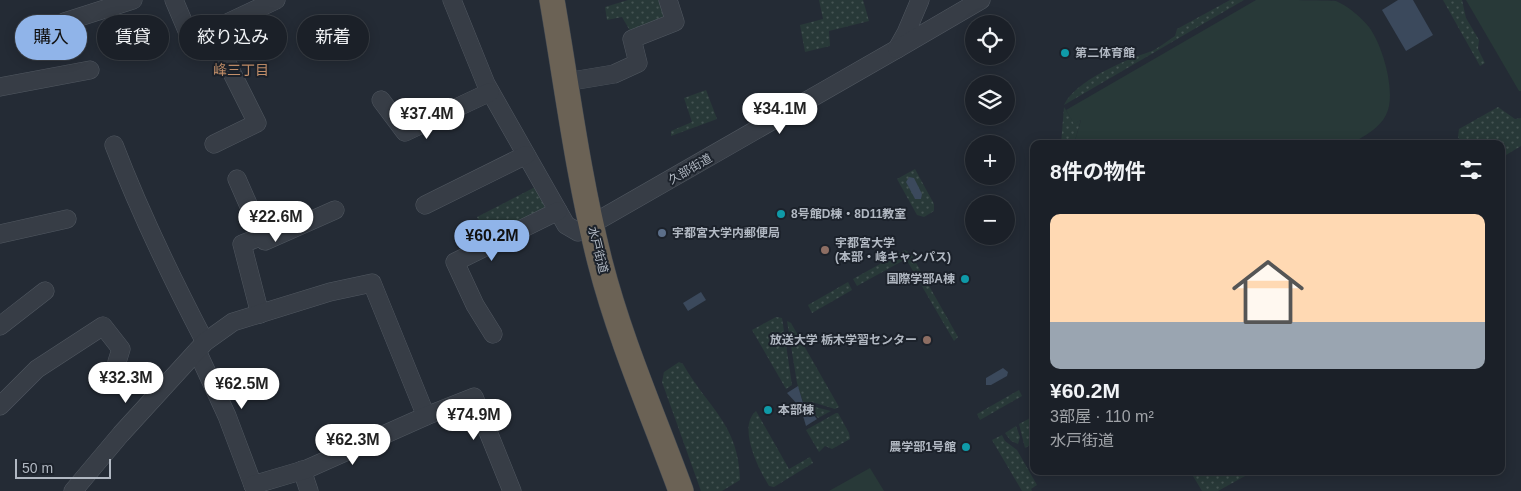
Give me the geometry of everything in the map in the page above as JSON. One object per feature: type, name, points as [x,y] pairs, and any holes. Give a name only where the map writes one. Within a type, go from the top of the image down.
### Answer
[{"type":"highway","name":"水戸街道","points":[[552,0],[592,226],[610,296],[681,491]]},
{"type":"street","points":[[86,15],[134,0]]},
{"type":"street","points":[[174,0],[180,15]]},
{"type":"street","points":[[235,15],[250,5],[276,0]]},
{"type":"street","points":[[452,0],[490,92],[566,225],[578,232],[592,226]]},
{"type":"street","points":[[566,82],[614,74],[638,63],[632,39],[675,22],[668,0]]},
{"type":"street","name":"久部街道","points":[[592,226],[896,49],[906,33],[920,0]]},
{"type":"street","points":[[896,49],[981,0]]},
{"type":"street","points":[[214,144],[257,123],[226,60]]},
{"type":"street","points":[[0,87],[90,70]]},
{"type":"street","points":[[380,100],[406,132],[490,92]]},
{"type":"street","points":[[114,144],[132,192],[201,346],[254,488],[302,470],[474,397],[512,491]]},
{"type":"street","points":[[425,205],[526,155]]},
{"type":"street","points":[[237,179],[265,241],[335,210]]},
{"type":"street","points":[[493,334],[455,262],[558,211]]},
{"type":"street","points":[[0,234],[67,219]]},
{"type":"street","points":[[260,314],[242,244],[262,236]]},
{"type":"street","points":[[73,491],[121,434],[201,346],[233,322],[330,292],[372,283],[426,416]]},
{"type":"street","points":[[0,326],[44,291]]},
{"type":"street","points":[[0,406],[37,369],[103,326],[121,349],[117,362]]},
{"type":"street","points":[[302,470],[309,491]]},
{"type":"shaded area","points":[[628,0],[663,0],[670,18],[633,36],[622,17],[607,20],[605,7]]},
{"type":"shaded area","points":[[819,0],[863,0],[869,21],[829,31],[830,46],[805,52],[800,25],[823,19]]},
{"type":"shaded area","points":[[1230,0],[1244,0],[1064,105],[1070,96],[1089,80],[1114,66],[1156,49],[1175,36],[1177,29]]},
{"type":"shaded area","points":[[1256,0],[1336,1],[1350,9],[1362,19],[1374,35],[1387,70],[1390,95],[1389,106],[1383,120],[1371,132],[1358,140],[1075,140],[1081,120],[1074,124],[1066,110]]},
{"type":"shaded area","points":[[1443,0],[1462,0],[1466,18],[1479,40],[1478,49],[1485,63],[1480,66]]},
{"type":"shaded area","points":[[1466,0],[1521,0],[1521,91],[1519,91]]},
{"type":"shaded area","points":[[706,90],[717,119],[671,136],[671,131],[692,122],[684,98]]},
{"type":"shaded area","points":[[1064,107],[1074,123],[1081,120],[1075,140],[1061,140]]},
{"type":"shaded area","points":[[1498,107],[1515,119],[1521,118],[1521,146],[1505,156],[1505,140],[1460,140],[1458,137],[1459,129]]},
{"type":"shaded area","points":[[915,169],[934,204],[934,211],[924,217],[917,215],[897,179]]},
{"type":"shaded area","points":[[539,185],[553,211],[491,241],[477,217]]},
{"type":"shaded area","points":[[905,250],[911,254],[958,337],[954,341],[906,259],[857,286],[853,279]]},
{"type":"shaded area","points":[[848,282],[852,290],[812,313],[808,305]]},
{"type":"shaded area","points":[[776,317],[782,318],[792,385],[786,389],[752,330]]},
{"type":"shaded area","points":[[787,321],[791,323],[839,407],[835,409],[812,402],[803,402],[797,383]]},
{"type":"shaded area","points":[[679,362],[683,364],[720,417],[734,444],[740,480],[722,491],[701,491],[662,382],[664,372]]},
{"type":"shaded area","points":[[1019,390],[1022,396],[980,420],[977,414]]},
{"type":"shaded area","points":[[807,405],[831,411],[818,418]]},
{"type":"shaded area","points":[[756,411],[789,469],[810,457],[813,463],[774,487],[769,486],[765,479],[755,459],[749,438],[751,418]]},
{"type":"shaded area","points":[[838,413],[849,433],[850,439],[832,449],[825,446],[819,452],[806,430]]},
{"type":"shaded area","points":[[1030,418],[1030,445],[1025,448],[1019,424]]},
{"type":"shaded area","points":[[1016,426],[1020,437],[1018,444],[1011,441],[1005,433]]},
{"type":"shaded area","points":[[1002,435],[1005,441],[1017,450],[1037,485],[1031,489],[1032,491],[1022,491],[992,440]]},
{"type":"shaded area","points":[[870,468],[884,491],[829,491]]},
{"type":"shaded area","points":[[1192,475],[1247,475],[1218,491],[1202,491]]},
{"type":"water","points":[[1398,0],[1413,0],[1433,35],[1406,51],[1382,10]]},
{"type":"water","points":[[909,177],[914,178],[922,194],[921,199],[915,199],[906,182]]},
{"type":"water","points":[[701,292],[706,300],[688,311],[683,303]]},
{"type":"water","points":[[1003,368],[1008,372],[1007,376],[991,385],[986,385],[986,378]]},
{"type":"water","points":[[798,386],[803,403],[798,405],[787,393]]},
{"type":"water","points":[[805,406],[817,419],[806,426],[801,409]]},
{"type":"place","name":"第二体育館","points":[[1065,53]]},
{"type":"place","name":"8号館D棟・8D11教室","points":[[781,214]]},
{"type":"place","name":"宇都宮大学内郵便局","points":[[662,233]]},
{"type":"place","name":"宇都宮大学 (本部・峰キャンパス)","points":[[825,250]]},
{"type":"place","name":"国際学部A棟","points":[[965,279]]},
{"type":"place","name":"放送大学 栃木学習センター","points":[[927,340]]},
{"type":"place","name":"本部棟","points":[[768,410]]},
{"type":"place","name":"農学部1号館","points":[[966,447]]},
{"type":"district","name":"峰三丁目","points":[[241,70]]}]
